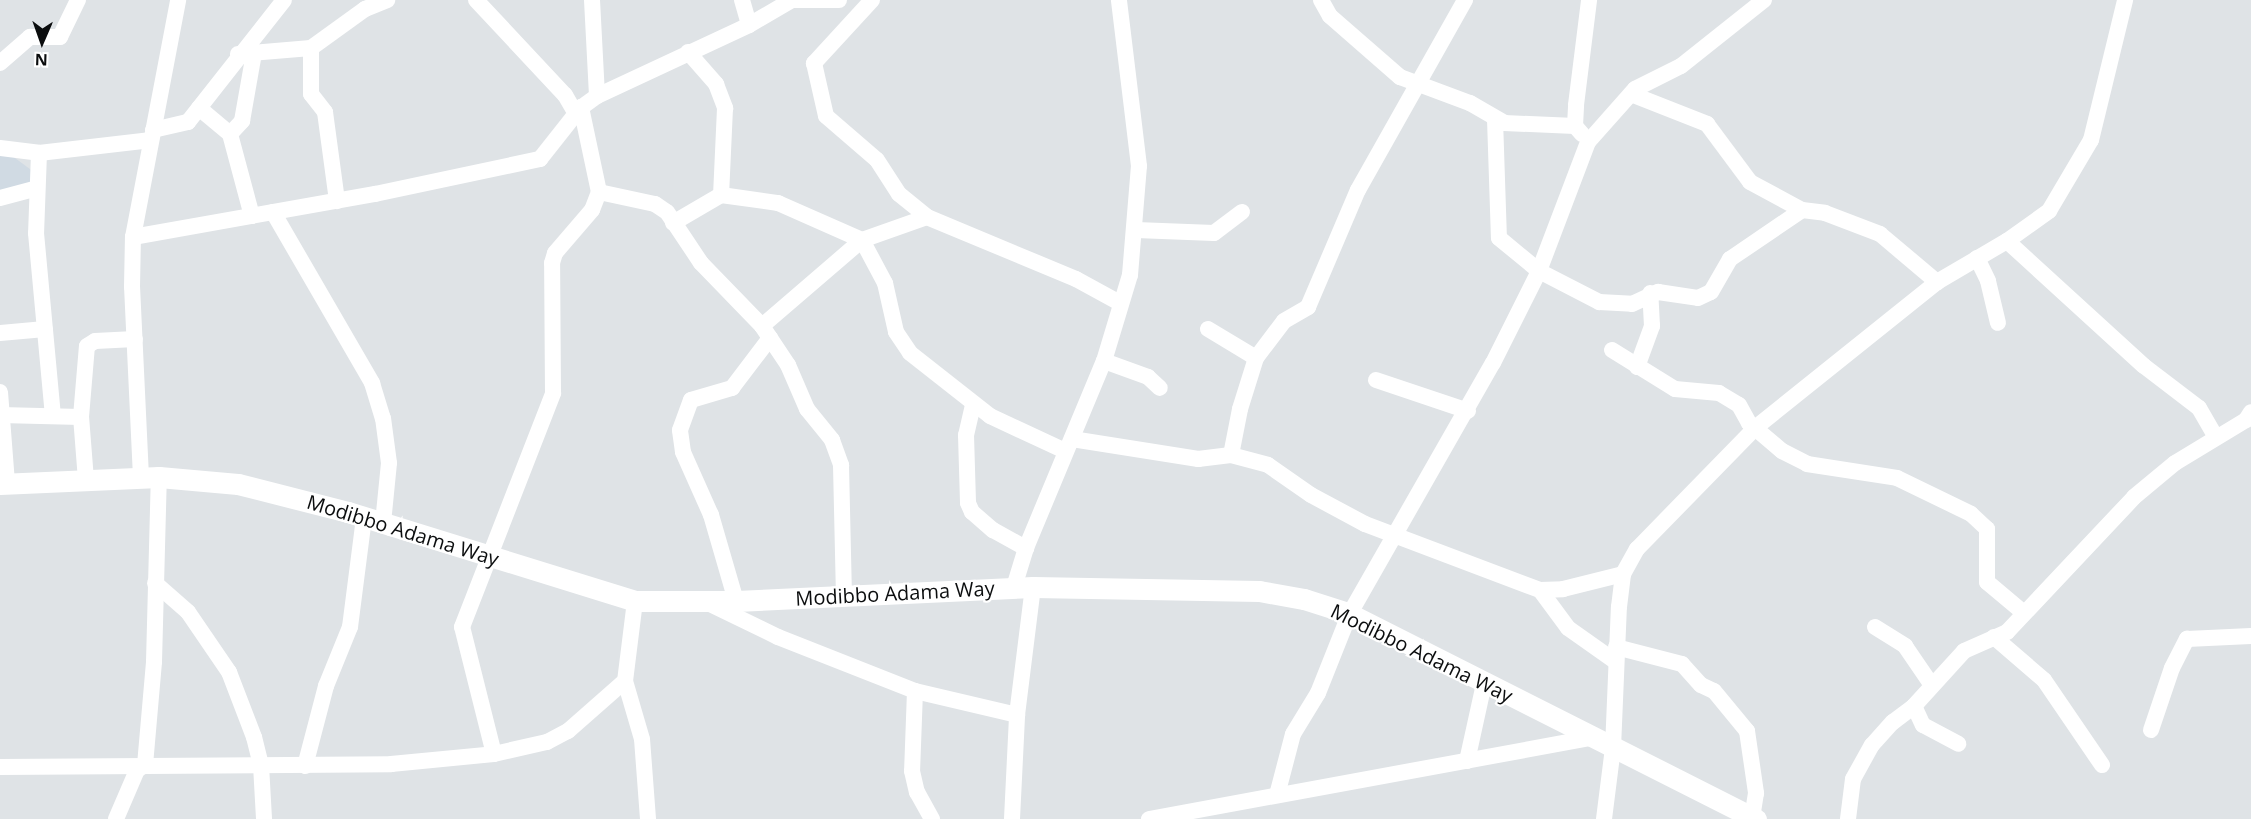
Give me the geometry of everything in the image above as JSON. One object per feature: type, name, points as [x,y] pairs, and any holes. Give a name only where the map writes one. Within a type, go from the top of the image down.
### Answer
[{"type":"main road","name":"Modibbo Adama Way","points":[[4,484],[150,477],[238,484],[374,520],[635,601],[736,601],[1024,587],[1259,591],[1304,599],[1348,615],[1754,818]]},
{"type":"street","points":[[0,63],[30,37],[60,37],[78,0]]},
{"type":"street","points":[[145,765],[155,583],[150,477],[135,339],[133,237],[178,0]]},
{"type":"street","points":[[0,148],[39,153],[152,135],[188,122],[246,54],[284,0]]},
{"type":"street","points":[[246,54],[311,48],[365,9],[387,0]]},
{"type":"street","points":[[476,0],[565,95],[575,112],[597,96],[749,25],[792,0],[839,0]]},
{"type":"street","points":[[592,0],[597,96]]},
{"type":"street","points":[[742,0],[749,25]]},
{"type":"street","points":[[872,0],[814,63],[824,111],[877,160],[899,194],[927,217],[1076,279],[1120,303]]},
{"type":"street","points":[[1012,819],[1026,548],[1104,361],[1130,275],[1136,230],[1139,166],[1119,0]]},
{"type":"street","points":[[1321,0],[1330,16],[1400,77],[1470,103],[1495,119],[1531,127],[1575,126]]},
{"type":"street","points":[[1231,455],[1256,358],[1284,321],[1308,307],[1358,190],[1465,0]]},
{"type":"street","points":[[1588,142],[1575,126],[1589,0]]},
{"type":"street","points":[[1277,795],[1293,734],[1318,693],[1348,615],[1397,536],[1468,411],[1539,271],[1588,142],[1631,94],[1681,66],[1764,0]]},
{"type":"street","points":[[1605,819],[1604,743],[1616,655],[1623,574],[1637,549],[1755,428],[1937,282],[2007,241],[2049,211],[2091,140],[2125,0]]},
{"type":"street","points":[[311,48],[311,94],[325,112],[337,201]]},
{"type":"street","points":[[688,52],[716,84],[725,108],[721,195]]},
{"type":"street","points":[[230,134],[242,121],[246,54]]},
{"type":"street","points":[[1631,94],[1707,124],[1750,182],[1802,210],[1825,213],[1880,234],[1937,282]]},
{"type":"street","points":[[133,237],[337,201],[540,159],[581,107]]},
{"type":"street","points":[[494,754],[462,627],[487,556],[554,393],[552,263],[555,253],[592,210],[600,192],[581,107]]},
{"type":"street","points":[[199,108],[230,134],[252,216]]},
{"type":"street","points":[[1495,119],[1499,238],[1539,271],[1599,302],[1632,304],[1650,293],[1698,298],[1711,292],[1730,259],[1802,210]]},
{"type":"street","points":[[39,153],[36,233],[53,415]]},
{"type":"street","points":[[0,198],[37,188]]},
{"type":"street","points":[[600,192],[655,204],[673,222],[701,263],[766,332],[788,365],[807,409],[832,440],[841,465],[844,594]]},
{"type":"street","points":[[673,222],[721,195],[778,202],[862,240],[891,297],[901,343],[973,405],[1069,445],[1198,459],[1231,455],[1268,465],[1339,512],[1540,590],[1563,589],[1623,574]]},
{"type":"street","points":[[273,212],[372,383],[383,418],[389,463],[350,627],[326,686],[305,766]]},
{"type":"street","points":[[1136,230],[1214,233],[1242,212]]},
{"type":"street","points":[[736,601],[711,515],[683,452],[680,430],[691,400],[732,388],[766,332],[862,240],[927,217]]},
{"type":"street","points":[[2007,241],[2136,359],[2199,408],[2216,438]]},
{"type":"street","points":[[1977,258],[1988,281],[1998,323]]},
{"type":"street","points":[[1637,367],[1652,326],[1650,293]]},
{"type":"street","points":[[0,333],[45,329]]},
{"type":"street","points":[[1208,329],[1256,358]]},
{"type":"street","points":[[86,480],[81,417],[88,343],[135,339]]},
{"type":"street","points":[[1612,350],[1675,389],[1719,393],[1739,405],[1755,428],[1782,451],[1807,464],[1897,478],[1971,514],[1988,529],[1987,582],[2024,613]]},
{"type":"street","points":[[1104,361],[1148,377],[1160,388]]},
{"type":"street","points":[[1376,380],[1468,411]]},
{"type":"street","points":[[0,392],[4,484]]},
{"type":"street","points":[[973,405],[966,435],[968,503],[972,512],[993,530],[1026,548]]},
{"type":"street","points":[[1848,819],[1853,779],[1872,745],[1893,722],[1914,706],[1931,684],[1964,651],[2007,632],[2134,497],[2175,463],[2246,420],[2251,412]]},
{"type":"street","points":[[2,415],[81,417]]},
{"type":"street","points":[[155,583],[188,612],[229,672],[245,708],[261,765],[264,819]]},
{"type":"street","points":[[1540,590],[1568,628],[1616,655],[1682,664],[1701,685],[1714,691],[1747,731],[1756,793],[1754,818]]},
{"type":"street","points":[[635,601],[625,681],[644,757],[648,819]]},
{"type":"street","points":[[706,602],[778,637],[915,692],[1017,716]]},
{"type":"street","points":[[1875,627],[1905,646],[1931,684]]},
{"type":"street","points":[[2151,730],[2172,668],[2187,639],[2251,636]]},
{"type":"street","points":[[1994,637],[2044,680],[2102,765]]},
{"type":"street","points":[[0,767],[391,764],[494,754],[547,742],[568,731],[625,681]]},
{"type":"street","points":[[1467,761],[1484,684]]},
{"type":"street","points":[[915,692],[912,771],[917,792],[932,819]]},
{"type":"street","points":[[1914,706],[1923,725],[1959,744]]},
{"type":"street","points":[[1152,819],[1467,761],[1604,743]]},
{"type":"street","points":[[116,819],[137,770],[145,765]]},
{"type":"shaded area","points":[[0,147],[34,172],[34,184],[0,194]]}]
